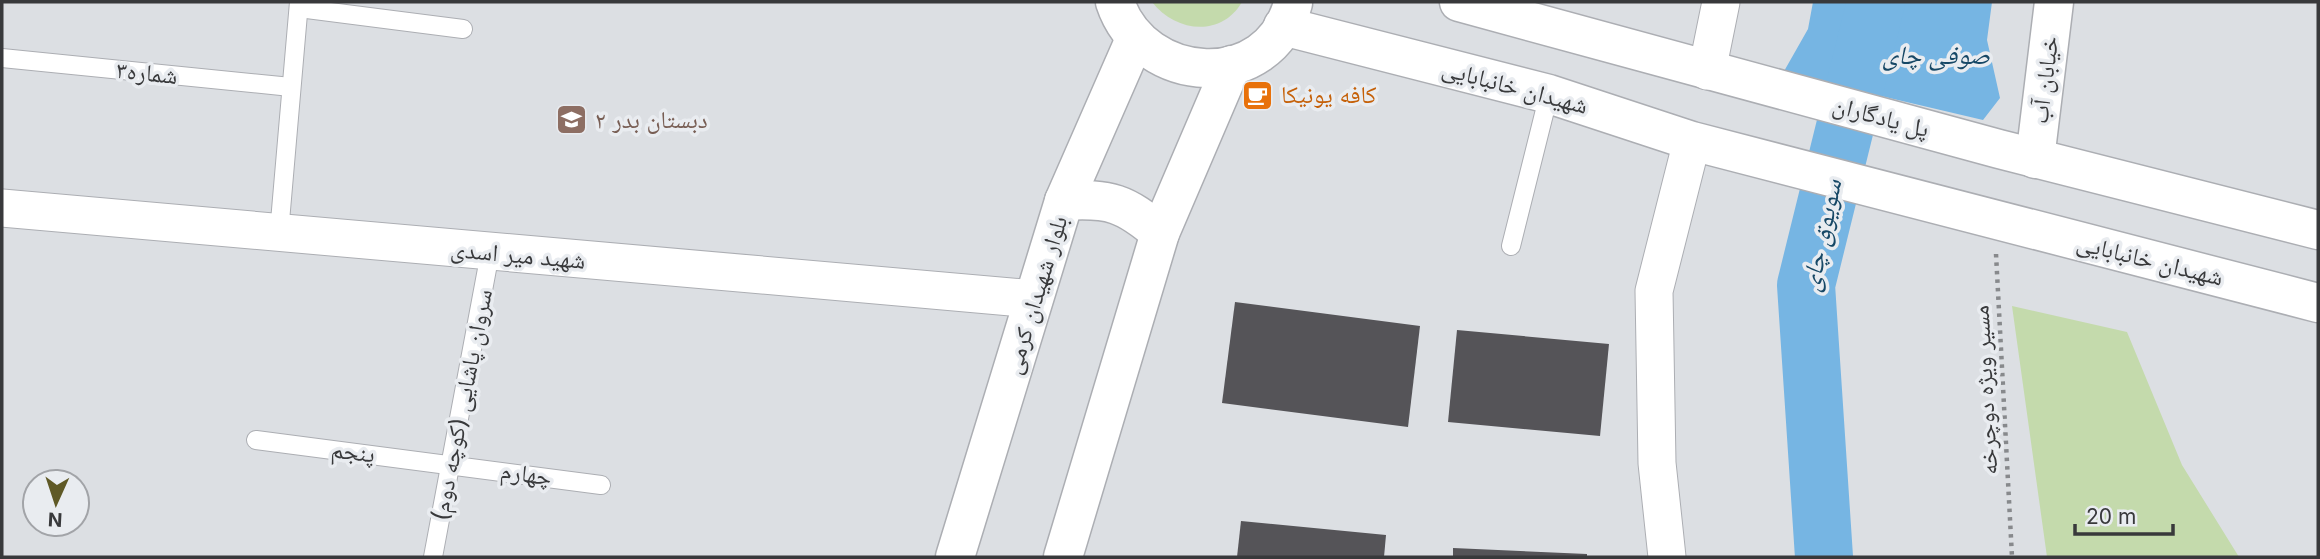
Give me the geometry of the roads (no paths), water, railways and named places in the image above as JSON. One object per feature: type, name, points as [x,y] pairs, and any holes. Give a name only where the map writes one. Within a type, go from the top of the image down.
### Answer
[{"type":"main road","points":[[1115,2],[1120,18],[1135,39],[1156,56],[1180,66],[1206,69],[1232,65],[1256,53],[1288,14]]},
{"type":"main road","points":[[1460,2],[1707,71]]},
{"type":"main road","name":"خیابان آب","points":[[2035,159],[2054,2]]},
{"type":"main road","name":"شهیدان خانبابایی","points":[[1288,14],[1692,141],[2318,303]]},
{"type":"main road","name":"بلوار شهیدان کرمی","points":[[955,557],[1064,201],[1135,39]]},
{"type":"main road","points":[[1063,557],[1160,233],[1232,65]]},
{"type":"main road","name":"پل یادگاران","points":[[1707,71],[2035,159]]},
{"type":"main road","points":[[2035,159],[2318,230]]},
{"type":"main road","points":[[1064,201],[1100,198],[1133,209],[1160,233]]},
{"type":"street","points":[[1707,71],[1721,2]]},
{"type":"street","points":[[1667,557],[1657,463],[1654,291],[1692,141]]},
{"type":"street","name":"شهید میر اسدی","points":[[2,208],[1034,299]]},
{"type":"lane","points":[[279,233],[299,5],[463,29]]},
{"type":"lane","name":"شماره۳","points":[[2,58],[291,87]]},
{"type":"lane","points":[[1511,246],[1549,94]]},
{"type":"lane","name":"سروان پاشایی (کوچه دوم)","points":[[433,557],[490,253]]},
{"type":"lane","name":"پنجم","points":[[256,440],[450,464]]},
{"type":"lane","name":"چهارم","points":[[450,464],[601,485]]},
{"type":"water","name":"صوفی چای","points":[[1813,2],[1992,2],[1987,40],[2000,98],[1983,120],[1783,73],[1808,29]]},
{"type":"waterway","name":"سویوق چای","points":[[1824,557],[1806,285],[1876,2]]},
{"type":"place","name":"کافه یونیکا","points":[[1258,95]]},
{"type":"place","name":"دبستان بدر ۲","points":[[572,120]]}]
